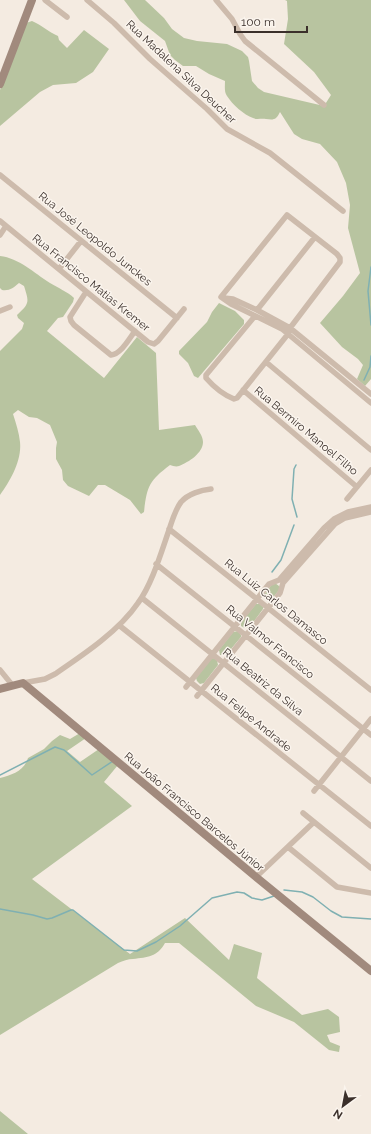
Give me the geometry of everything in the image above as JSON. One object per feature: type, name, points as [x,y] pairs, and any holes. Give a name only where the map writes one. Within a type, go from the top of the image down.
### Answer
[{"type":"street","points":[[0,84],[32,0]]},
{"type":"street","points":[[46,0],[67,17]]},
{"type":"street","name":"Rua Madalena Silva Deucher","points":[[87,0],[114,23],[153,62],[197,99],[227,129],[270,154],[343,211]]},
{"type":"street","points":[[216,0],[232,19],[245,41],[324,105]]},
{"type":"street","name":"Rua José Leopoldo Junckes","points":[[0,175],[177,318]]},
{"type":"street","points":[[221,297],[287,215],[340,258],[339,264],[266,362],[237,398],[234,399],[226,395],[206,378],[207,373],[255,316]]},
{"type":"street","name":"Rua Francisco Matias Kremer","points":[[0,221],[148,342],[156,343],[184,309]]},
{"type":"street","points":[[0,235],[6,226]]},
{"type":"street","points":[[257,310],[314,237]]},
{"type":"street","points":[[59,269],[81,241]]},
{"type":"street","points":[[86,292],[70,318],[74,326],[111,355],[119,351],[135,331]]},
{"type":"street","points":[[221,297],[233,299],[257,310],[289,331],[371,394]]},
{"type":"street","points":[[221,297],[231,304],[289,331],[371,403]]},
{"type":"street","points":[[0,311],[10,307]]},
{"type":"street","points":[[266,362],[371,450]]},
{"type":"street","name":"Rua Bermiro Manoel Filho","points":[[243,390],[357,487]]},
{"type":"street","points":[[347,499],[371,470]]},
{"type":"street","points":[[0,689],[45,679],[55,674],[120,626],[142,598],[169,529],[181,503],[195,493],[211,489]]},
{"type":"street","points":[[199,693],[280,593],[281,582],[324,528],[334,519],[348,512],[371,507]]},
{"type":"street","points":[[186,687],[269,584],[281,582],[335,524],[345,518],[371,512]]},
{"type":"street","name":"Rua Luiz Carlos Damasco","points":[[169,529],[371,690]]},
{"type":"street","name":"Rua Valmor Francisco","points":[[156,564],[371,735]]},
{"type":"street","name":"Rua Beatriz da Silva","points":[[142,598],[371,782]]},
{"type":"street","name":"Rua Felipe Andrade","points":[[120,626],[190,682],[199,693],[371,826]]},
{"type":"street","points":[[0,670],[13,686]]},
{"type":"street","name":"Rua João Francisco Barcelos Júnior","points":[[23,683],[371,971]]},
{"type":"street","points":[[314,791],[371,719]]},
{"type":"street","points":[[303,813],[371,868]]},
{"type":"street","points":[[256,877],[314,822]]},
{"type":"street","points":[[288,847],[336,887],[371,893]]},
{"type":"green space","points":[[124,0],[145,0],[164,18],[172,29],[184,38],[227,44],[242,51],[248,57],[252,81],[264,92],[324,106],[331,95],[314,72],[284,44],[288,19],[287,1],[285,0],[371,0],[371,379],[365,386],[357,379],[363,365],[358,359],[342,347],[320,323],[360,273],[348,228],[350,205],[346,183],[337,162],[320,144],[302,139],[294,134],[280,112],[274,119],[255,119],[242,112],[226,94],[225,81],[196,66],[183,66],[175,60],[170,55],[165,41],[140,21]]},
{"type":"green space","points":[[32,21],[58,36],[59,40],[67,48],[84,30],[109,49],[93,72],[76,83],[53,85],[40,92],[0,126],[0,90],[26,23]]},
{"type":"green space","points":[[0,256],[7,257],[26,266],[74,298],[63,317],[58,318],[47,331],[104,378],[137,337],[156,353],[159,430],[195,425],[200,433],[203,442],[201,450],[195,457],[187,462],[178,466],[170,465],[153,480],[146,496],[144,512],[141,514],[130,500],[105,485],[98,485],[89,496],[68,486],[63,480],[62,470],[56,459],[57,442],[50,425],[37,418],[29,417],[18,410],[13,414],[20,439],[19,456],[11,477],[0,495],[0,351],[22,329],[24,323],[18,318],[17,315],[26,305],[27,296],[24,286],[19,283],[9,290],[2,290],[0,288]]},
{"type":"green space","points":[[219,303],[235,311],[244,320],[244,324],[198,378],[194,376],[188,363],[179,354],[179,351],[207,322]]},
{"type":"green space","points":[[275,583],[280,589],[270,601],[266,600],[264,595],[272,584]]},
{"type":"green space","points":[[256,604],[260,604],[263,609],[249,628],[241,626],[241,622]]},
{"type":"green space","points":[[238,631],[241,637],[226,655],[220,655],[219,650],[233,632]]},
{"type":"green space","points":[[210,659],[217,660],[218,665],[204,683],[200,684],[196,678]]},
{"type":"green space","points":[[80,733],[86,738],[67,751],[80,762],[99,749],[118,765],[104,782],[132,806],[32,879],[130,954],[185,918],[229,960],[234,944],[262,953],[257,978],[302,1015],[328,1009],[339,1017],[340,1032],[327,1035],[330,1042],[340,1046],[339,1052],[329,1050],[294,1022],[256,1006],[179,943],[165,943],[159,951],[152,956],[118,963],[0,1035],[0,778],[13,774],[21,769],[28,758],[44,749],[60,735],[70,739]]},
{"type":"green space","points":[[0,1111],[28,1134],[0,1134]]},
{"type":"waterway","points":[[371,267],[368,291],[371,325]]},
{"type":"waterway","points":[[364,380],[370,367],[371,356]]},
{"type":"waterway","points":[[296,465],[294,469],[292,499],[297,517]]},
{"type":"waterway","points":[[272,572],[281,560],[294,525]]},
{"type":"waterway","points":[[0,775],[55,747],[64,750],[92,775],[113,761]]},
{"type":"waterway","points":[[284,890],[302,892],[313,897],[331,911],[342,917],[371,919]]},
{"type":"waterway","points":[[0,909],[47,919],[73,910],[124,950],[137,951],[156,942],[180,926],[212,898],[237,892],[262,900],[274,896]]}]
